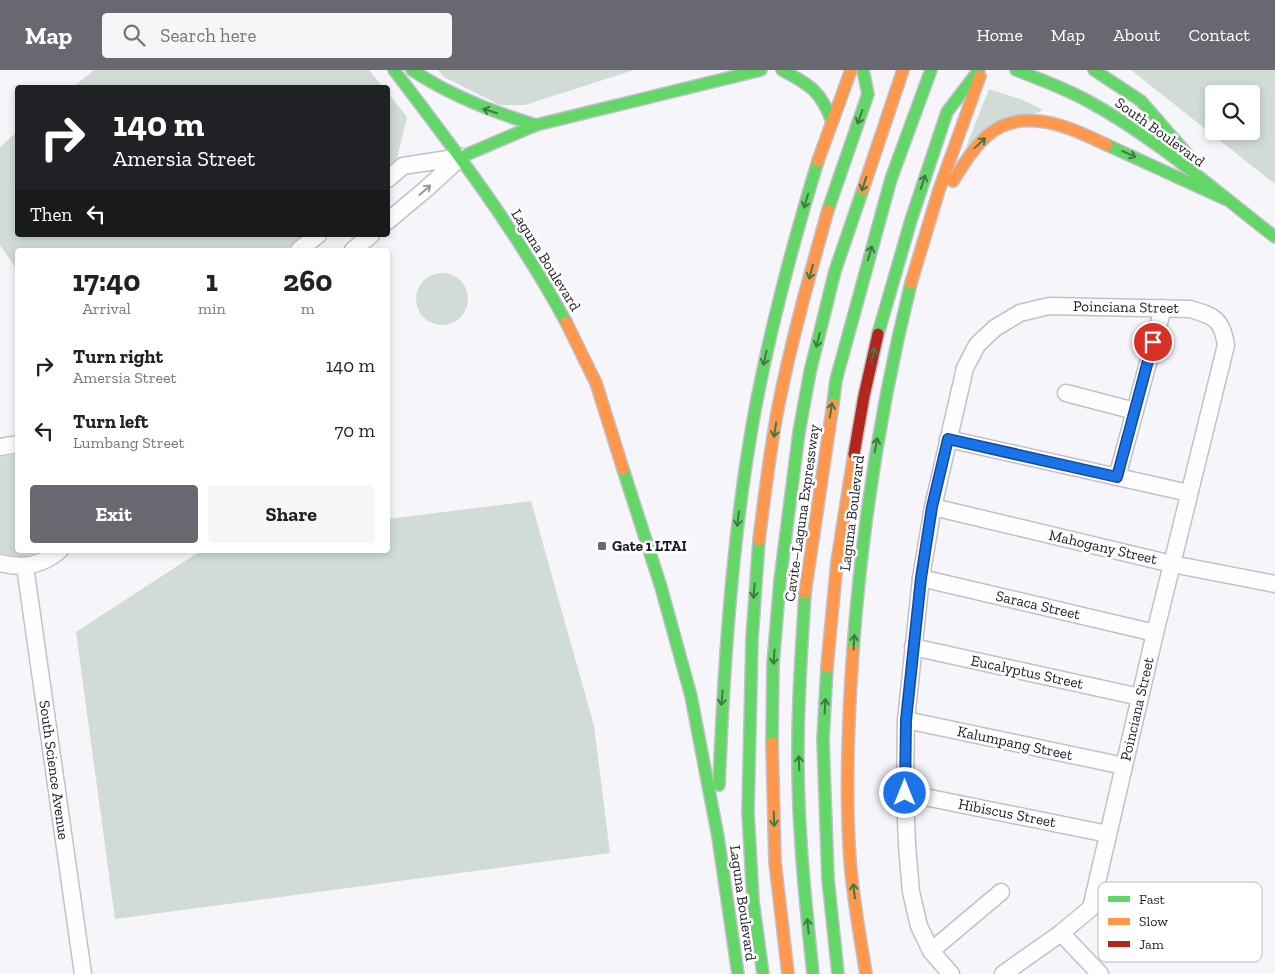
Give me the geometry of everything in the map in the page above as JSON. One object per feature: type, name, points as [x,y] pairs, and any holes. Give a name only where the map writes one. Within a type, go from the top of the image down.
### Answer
[{"type":"main road","name":"Laguna Boulevard","points":[[394,70],[461,157],[548,288],[574,336],[596,384],[612,429],[684,665],[718,836],[738,974]]},
{"type":"main road","points":[[412,70],[457,98],[480,108],[536,125]]},
{"type":"main road","points":[[728,77],[739,70]]},
{"type":"main road","points":[[461,157],[536,125],[761,70]]},
{"type":"main road","points":[[782,70],[805,82],[817,91],[827,106],[832,122]]},
{"type":"main road","name":"Laguna Boulevard","points":[[718,836],[724,663],[736,536],[760,380],[781,287],[808,195],[851,70]]},
{"type":"main road","points":[[763,974],[753,901],[748,812],[752,639],[758,552],[779,404],[820,238],[835,187],[868,94],[863,70]]},
{"type":"main road","name":"Cavite–Laguna Expressway","points":[[788,974],[775,862],[772,747],[773,664],[781,572],[799,432],[810,372],[835,271],[903,70]]},
{"type":"main road","name":"Cavite–Laguna Expressway","points":[[813,974],[802,864],[798,747],[800,667],[806,585],[836,380],[891,179],[931,70]]},
{"type":"main road","name":"Laguna Boulevard","points":[[866,974],[853,887],[849,818],[848,744],[856,597],[868,491],[879,425],[904,310],[926,228],[981,70]]},
{"type":"main road","points":[[838,974],[828,879],[823,740],[830,639],[845,506],[864,396],[879,330],[911,220],[947,112],[981,70]]},
{"type":"main road","name":"South Boulevard","points":[[1016,70],[1065,90],[1105,111],[1184,167],[1275,237]]},
{"type":"main road","points":[[1094,70],[1141,101],[1225,199]]},
{"type":"main road","points":[[926,228],[960,168],[974,148],[1000,127],[1023,120],[1037,119],[1064,125],[1225,199]]},
{"type":"street","points":[[390,177],[403,166],[461,157]]},
{"type":"street","points":[[390,219],[461,157]]},
{"type":"street","points":[[302,248],[315,237]]},
{"type":"street","points":[[355,248],[369,237]]},
{"type":"street","name":"Poinciana Street","points":[[951,974],[931,951],[919,926],[911,892],[905,793],[906,720],[921,578],[932,507],[965,368],[977,345],[995,328],[1020,313],[1049,306],[1190,309],[1204,313],[1216,319],[1224,330],[1226,345],[1155,633],[1091,908],[1061,933],[1003,974]]},
{"type":"street","points":[[1117,477],[1163,308]]},
{"type":"street","points":[[1066,393],[1135,412]]},
{"type":"street","points":[[948,439],[1189,493]]},
{"type":"street","points":[[0,447],[15,444]]},
{"type":"street","name":"Mahogany Street","points":[[932,507],[1172,564],[1275,584]]},
{"type":"street","points":[[0,563],[12,566],[26,566],[40,562],[55,553]]},
{"type":"street","name":"South Science Avenue","points":[[26,566],[83,974]]},
{"type":"street","name":"Saraca Street","points":[[921,578],[1155,633]]},
{"type":"street","name":"Eucalyptus Street","points":[[913,647],[1140,698]]},
{"type":"street","name":"Kalumpang Street","points":[[906,720],[1124,766]]},
{"type":"street","name":"Hibiscus Street","points":[[905,793],[1108,834]]},
{"type":"street","points":[[931,951],[1001,892]]},
{"type":"street","points":[[1061,933],[1100,974]]},
{"type":"shaded area","points":[[94,70],[369,70],[381,85],[75,85]]},
{"type":"shaded area","points":[[438,70],[634,70],[525,105],[500,105],[444,77]]},
{"type":"shaded area","points":[[1131,70],[1275,70],[1275,184],[1219,140],[1260,140],[1260,85],[1205,85],[1205,129]]},
{"type":"shaded area","points":[[989,89],[1023,100],[1043,110],[966,147]]},
{"type":"shaded area","points":[[390,96],[407,117],[397,159],[390,165]]},
{"type":"shaded area","points":[[15,134],[15,237],[303,237],[289,248],[15,248],[15,267],[0,245],[0,147]]},
{"type":"shaded area","points":[[442,273],[452,275],[460,281],[466,289],[468,299],[466,309],[460,317],[452,323],[442,325],[432,323],[424,317],[418,309],[416,299],[418,289],[424,281],[432,275]]},
{"type":"shaded area","points":[[15,454],[15,553],[35,553],[22,557],[0,553],[0,457]]},
{"type":"shaded area","points":[[531,501],[594,726],[610,853],[115,919],[76,632],[197,553],[390,553],[390,519]]},
{"type":"traffic: fast","points":[[394,70],[463,162],[507,225],[528,256],[566,322]]},
{"type":"traffic: fast","points":[[412,70],[442,88],[472,102],[536,125]]},
{"type":"traffic: fast","points":[[461,157],[536,125],[761,70]]},
{"type":"traffic: fast","points":[[782,70],[800,80],[819,96],[832,122]]},
{"type":"traffic: fast","points":[[828,210],[868,94],[863,70]]},
{"type":"traffic: fast","points":[[833,404],[836,380],[891,179],[931,70]]},
{"type":"traffic: fast","points":[[878,334],[911,220],[947,112],[979,70]]},
{"type":"traffic: fast","points":[[1016,70],[1078,96],[1136,130],[1184,165],[1275,237]]},
{"type":"traffic: fast","points":[[1094,70],[1141,101],[1195,163]]},
{"type":"traffic: fast","points":[[1107,145],[1225,199]]},
{"type":"traffic: fast","points":[[719,785],[723,694],[734,557],[753,421],[790,257],[818,161]]},
{"type":"traffic: fast","points":[[772,743],[773,664],[780,581],[799,432],[810,372],[835,271],[863,189]]},
{"type":"traffic: fast","points":[[853,650],[867,511],[874,465],[900,328],[911,283]]},
{"type":"traffic: fast","points":[[623,469],[661,587],[691,696],[718,837],[738,974]]},
{"type":"traffic: fast","points":[[759,540],[752,639],[748,812],[753,901],[763,974]]},
{"type":"traffic: fast","points":[[805,593],[800,669],[798,774],[802,860],[813,974]]},
{"type":"traffic: fast","points":[[827,667],[823,740],[828,879],[838,974]]},
{"type":"traffic: slow","points":[[818,161],[851,70]]},
{"type":"traffic: slow","points":[[863,189],[903,70]]},
{"type":"traffic: slow","points":[[911,283],[939,190],[980,76]]},
{"type":"traffic: slow","points":[[953,181],[973,151],[988,135],[1002,126],[1017,122],[1032,120],[1048,122],[1063,126],[1107,145]]},
{"type":"traffic: slow","points":[[759,540],[770,454],[784,379],[795,330],[828,210]]},
{"type":"traffic: slow","points":[[566,322],[596,383],[623,469]]},
{"type":"traffic: slow","points":[[805,593],[833,404]]},
{"type":"traffic: slow","points":[[827,667],[837,562],[854,454]]},
{"type":"traffic: slow","points":[[853,650],[848,755],[848,834],[853,889],[866,974]]},
{"type":"traffic: slow","points":[[772,743],[775,862],[788,974]]},
{"type":"traffic: jam","points":[[854,454],[864,396],[878,334]]},
{"type":"place","name":"Gate 1 LTAI","points":[[602,546]]},
{"type":"route","points":[[905,793],[906,720],[921,578],[932,507],[948,439],[1117,477],[1153,342]]}]
